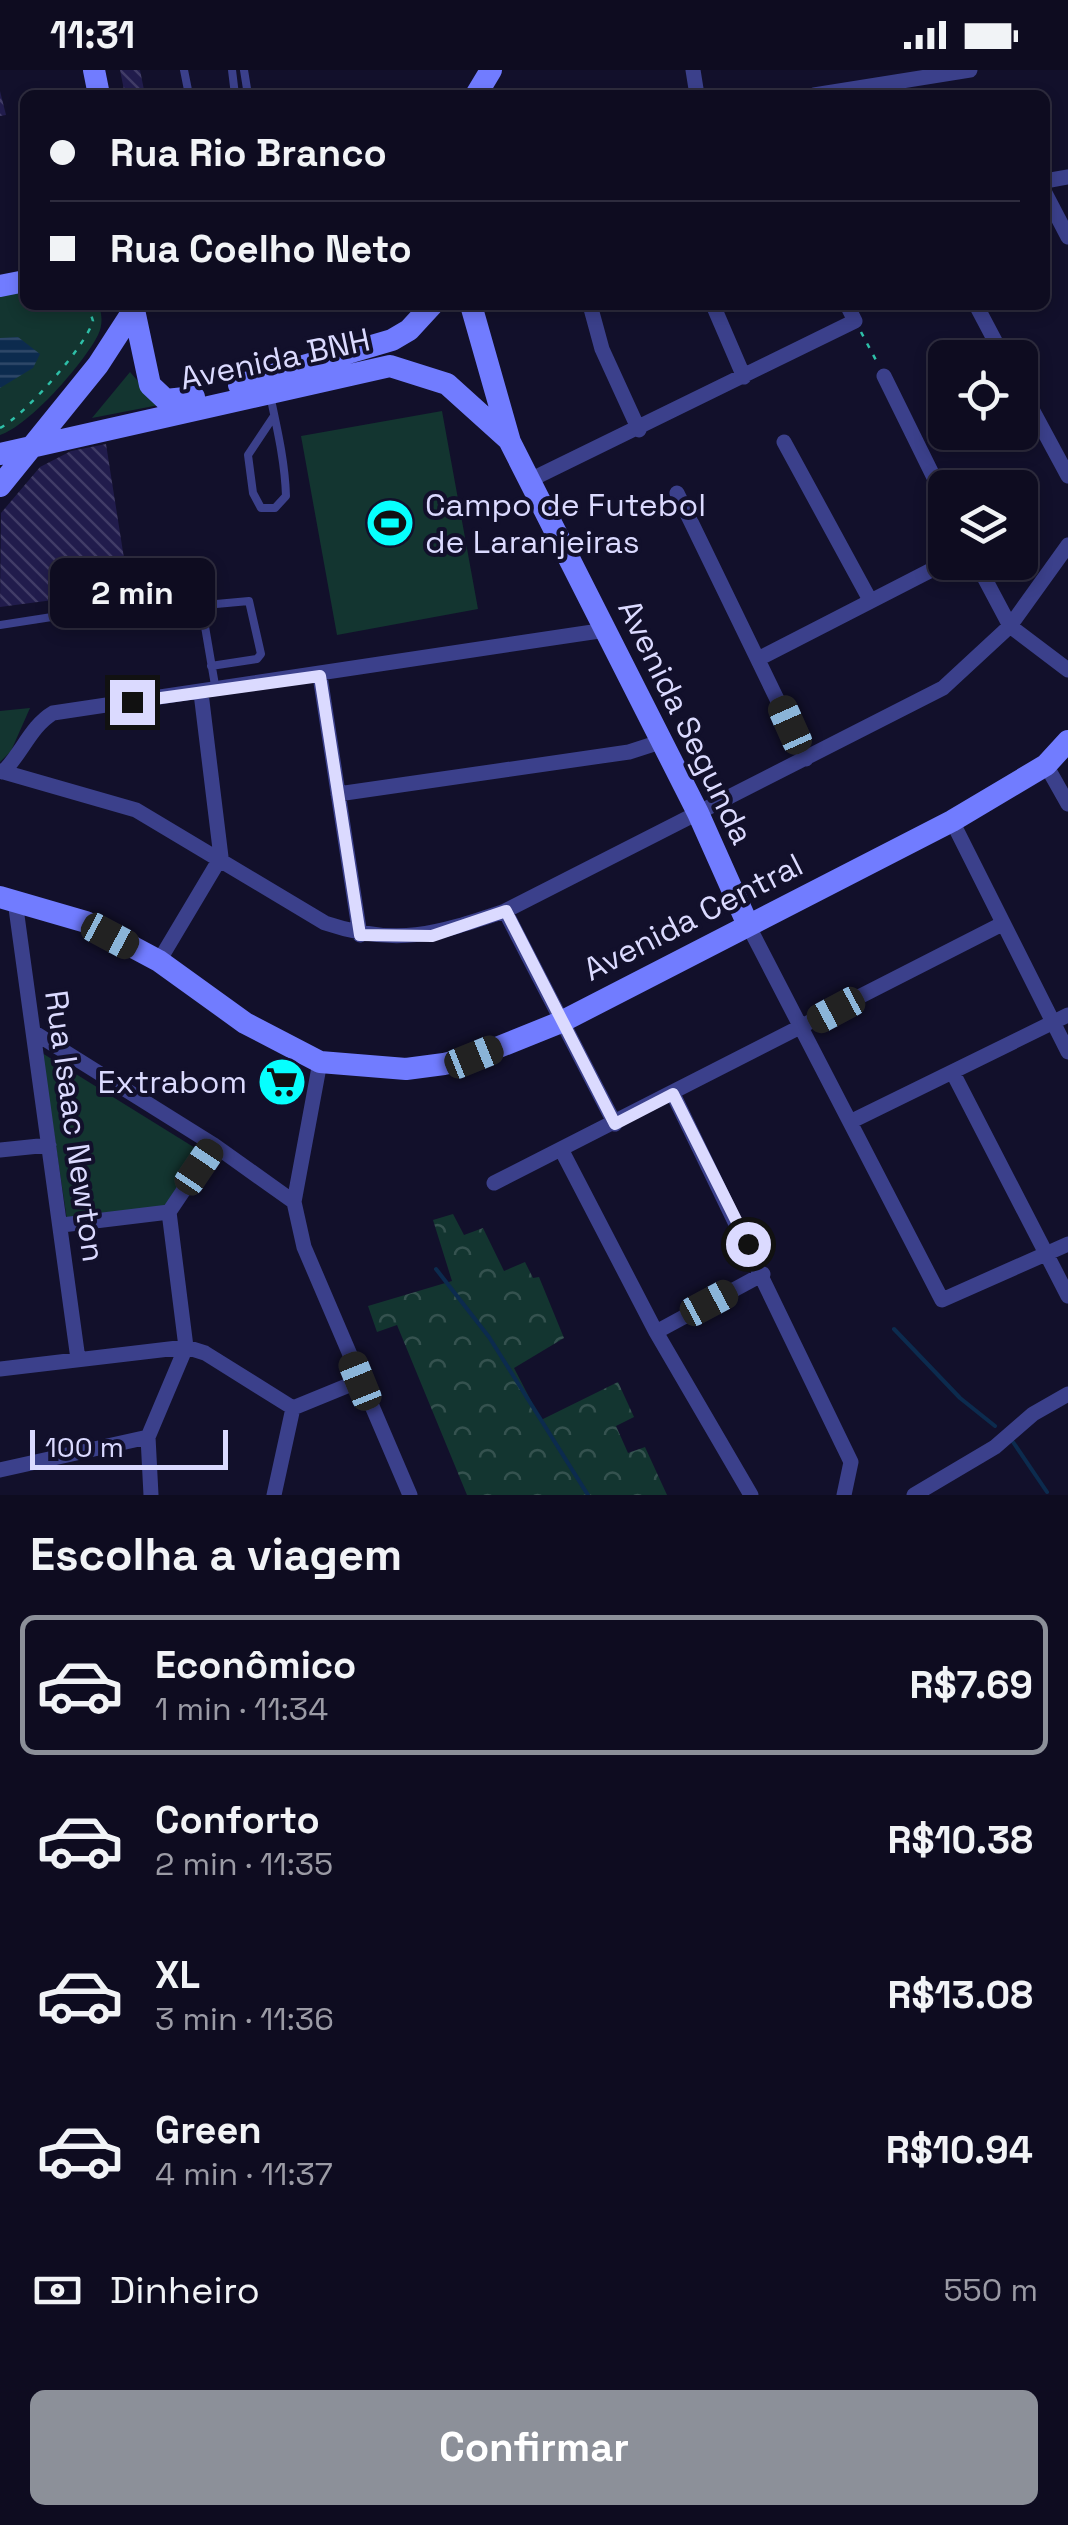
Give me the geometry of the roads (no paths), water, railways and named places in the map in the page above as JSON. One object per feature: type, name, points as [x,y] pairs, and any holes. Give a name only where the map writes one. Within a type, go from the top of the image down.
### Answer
[{"type":"street","points":[[476,90],[491,70]]},
{"type":"street","points":[[845,90],[970,70]]},
{"type":"street","points":[[1050,202],[1068,237]]},
{"type":"street","points":[[0,486],[110,350],[130,310]]},
{"type":"street","name":"Avenida BNH","points":[[133,310],[150,385],[166,400],[185,400],[354,354],[409,330],[428,310]]},
{"type":"street","points":[[591,310],[602,349],[638,430]]},
{"type":"street","points":[[716,310],[744,377]]},
{"type":"street","points":[[530,480],[856,322],[850,310]]},
{"type":"street","points":[[979,310],[994,340]]},
{"type":"street","points":[[472,311],[510,442]]},
{"type":"street","points":[[409,330],[406,353],[413,370]]},
{"type":"street","points":[[446,384],[471,374],[484,360]]},
{"type":"street","name":"Avenida BNH","points":[[0,454],[272,404],[390,366],[413,370],[446,384],[510,442]]},
{"type":"street","points":[[884,376],[930,470]]},
{"type":"street","points":[[1038,420],[1068,476]]},
{"type":"street","name":"Avenida Segunda","points":[[510,442],[698,813],[748,925]]},
{"type":"street","points":[[784,442],[870,600]]},
{"type":"street","points":[[677,493],[806,758]]},
{"type":"street","points":[[2,772],[136,810],[325,923],[360,935],[432,936],[506,911],[942,688],[1010,626],[1068,545]]},
{"type":"street","points":[[760,658],[928,571]]},
{"type":"street","points":[[986,580],[1010,626],[1068,670]]},
{"type":"street","points":[[30,778],[29,744],[34,728],[53,713],[320,676],[606,630]]},
{"type":"street","points":[[320,676],[360,935]]},
{"type":"street","points":[[158,962],[221,858],[208,692]]},
{"type":"street","name":"Avenida Central","points":[[8,899],[86,922],[158,962],[245,1023],[320,1062],[406,1069],[444,1064],[474,1057],[561,1022],[952,821],[1046,766],[1068,741]]},
{"type":"street","points":[[338,794],[629,752],[660,742]]},
{"type":"street","points":[[2,772],[29,744]]},
{"type":"street","points":[[1046,766],[1068,804]]},
{"type":"street","points":[[952,821],[1002,924],[1060,1018],[1068,1052]]},
{"type":"street","name":"Rua Isaac Newton","points":[[8,899],[35,1034],[78,1359]]},
{"type":"street","points":[[506,911],[615,1124]]},
{"type":"street","points":[[494,1183],[1002,924]]},
{"type":"street","points":[[748,925],[942,1300],[1068,1244]]},
{"type":"street","points":[[852,1121],[1060,1018]]},
{"type":"street","points":[[35,1034],[214,1145],[294,1202]]},
{"type":"street","points":[[320,1062],[294,1202],[304,1247],[410,1495]]},
{"type":"street","points":[[953,1073],[1068,1296]]},
{"type":"street","points":[[673,1094],[851,1462],[844,1495]]},
{"type":"street","points":[[0,1150],[49,1145]]},
{"type":"street","points":[[151,1495],[148,1437],[186,1347],[169,1212],[214,1145]]},
{"type":"street","points":[[562,1151],[656,1332],[752,1495]]},
{"type":"street","points":[[62,1225],[169,1212]]},
{"type":"street","points":[[656,1332],[762,1274]]},
{"type":"street","points":[[0,1369],[186,1347],[206,1353],[293,1408]]},
{"type":"street","points":[[293,1408],[360,1381]]},
{"type":"street","points":[[914,1495],[995,1447],[1033,1414],[1068,1394]]},
{"type":"street","points":[[274,1495],[293,1408]]},
{"type":"street","points":[[0,1470],[148,1437]]},
{"type":"lane","points":[[272,404],[286,496],[275,508],[261,508],[253,493],[248,454],[272,404]]},
{"type":"lane","points":[[208,692],[211,666],[202,609],[205,605],[249,601],[262,654],[257,659],[211,666]]},
{"type":"lane","points":[[0,625],[142,603]]},
{"type":"water","points":[[18,337],[40,354],[33,368],[0,388],[0,338]]},
{"type":"waterway","points":[[436,1269],[489,1337],[588,1495]]},
{"type":"waterway","points":[[894,1329],[960,1398],[995,1426]]},
{"type":"waterway","points":[[1013,1442],[1047,1492]]},
{"type":"place","name":"Campo de Futebol de Laranjeiras","points":[[390,523]]},
{"type":"place","name":"Extrabom","points":[[282,1082]]}]
